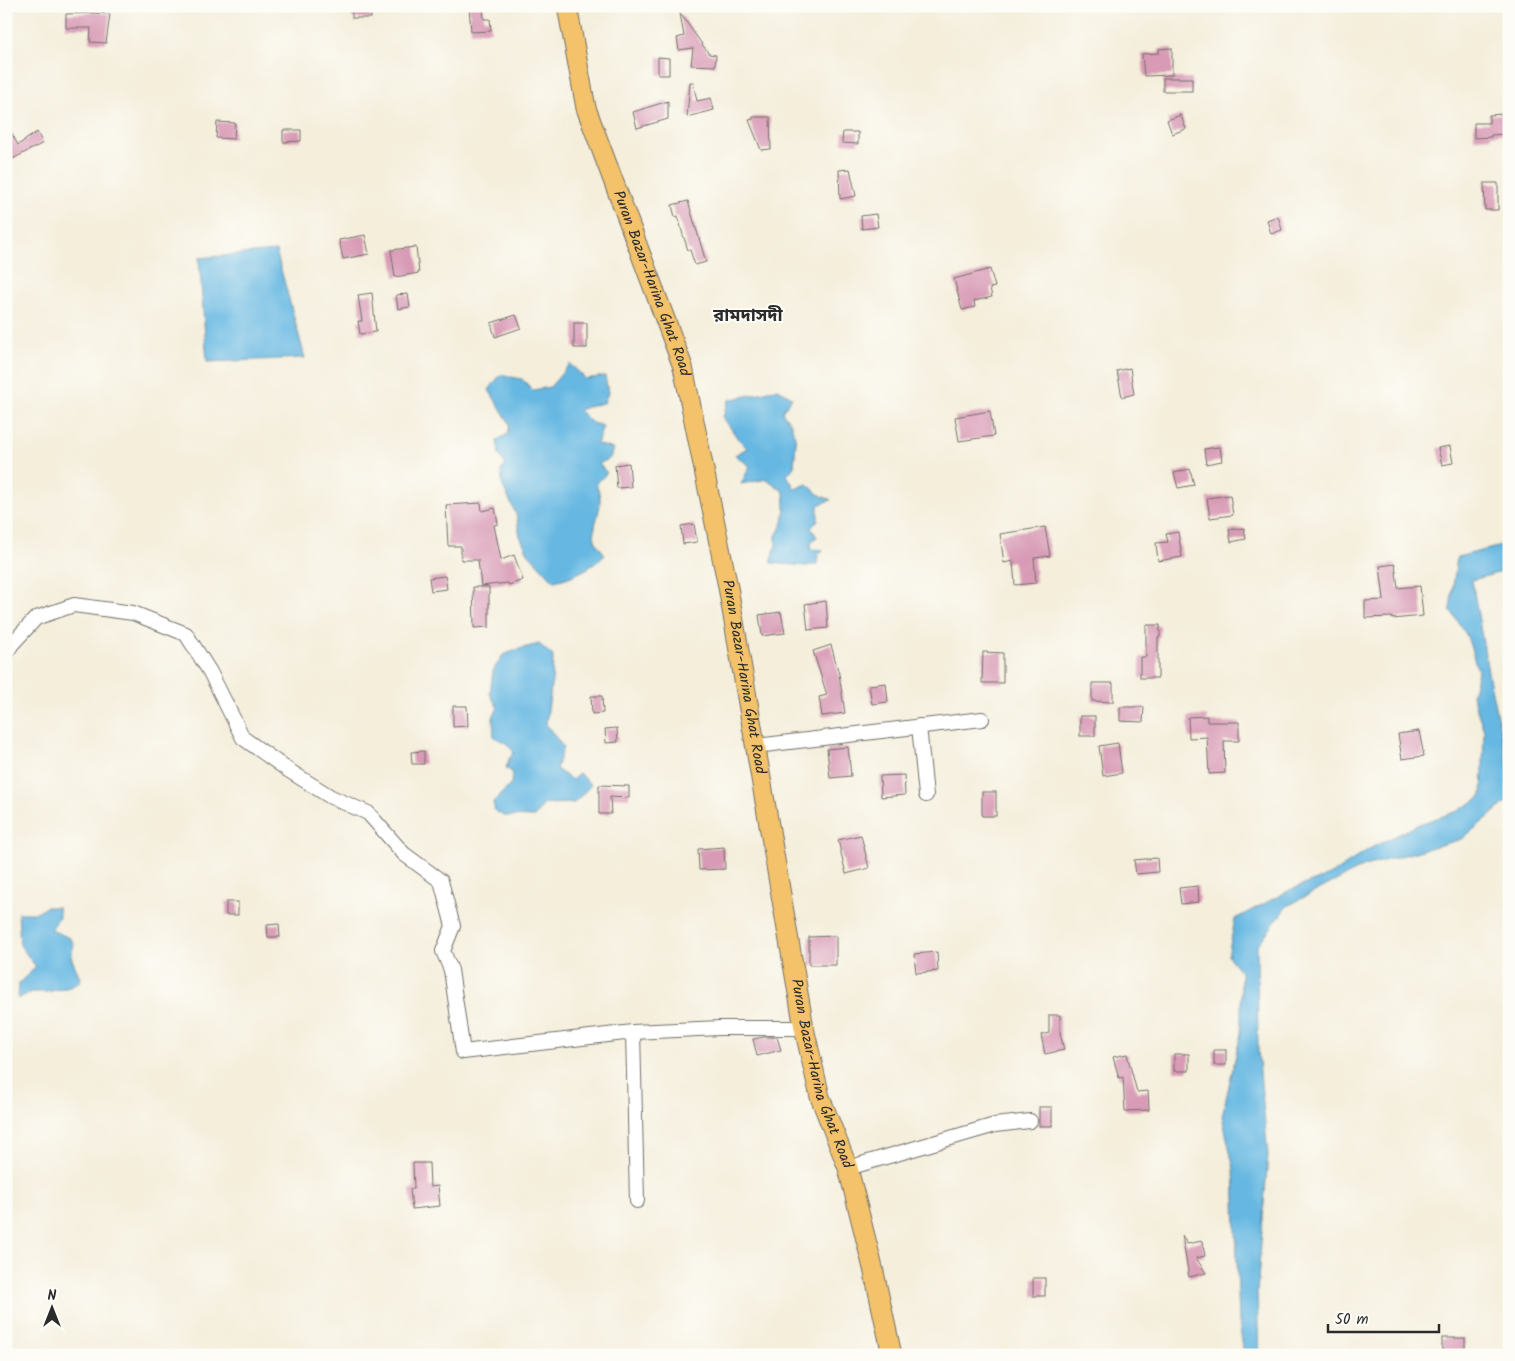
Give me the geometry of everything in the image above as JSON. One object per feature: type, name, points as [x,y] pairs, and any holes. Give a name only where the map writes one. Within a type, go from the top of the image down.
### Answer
[{"type":"main road","name":"Puran Bazar-Harina Ghat Road","points":[[566,6],[586,108],[683,367],[728,587],[804,1028],[820,1097],[848,1168],[892,1355]]},
{"type":"street","points":[[6,654],[12,644],[36,618],[74,605],[133,614],[186,634],[210,672],[243,738],[288,770],[331,797],[368,813],[404,854],[441,881],[453,926],[444,951],[451,970],[463,1052],[633,1032],[720,1028],[804,1028]]},
{"type":"street","points":[[756,746],[982,718]]},
{"type":"street","points":[[918,726],[926,795]]},
{"type":"street","points":[[633,1032],[636,1201]]},
{"type":"street","points":[[848,1168],[995,1125],[1030,1121]]},
{"type":"water","points":[[276,251],[305,358],[207,362],[199,258]]},
{"type":"water","points":[[570,364],[586,379],[605,376],[608,393],[604,403],[579,410],[592,423],[603,426],[597,444],[613,449],[610,458],[599,464],[607,473],[596,484],[600,496],[600,505],[594,538],[605,555],[581,572],[554,581],[528,553],[520,536],[516,514],[502,484],[501,470],[506,465],[499,455],[497,440],[508,434],[510,424],[489,390],[500,375],[522,379],[533,390],[550,387]]},
{"type":"water","points":[[778,389],[792,397],[782,412],[791,424],[796,441],[794,467],[787,475],[795,489],[807,484],[818,494],[831,500],[818,505],[818,520],[811,528],[817,537],[812,541],[810,549],[823,550],[818,555],[817,564],[806,566],[771,563],[776,545],[776,536],[783,523],[784,492],[767,479],[741,484],[750,466],[735,455],[747,448],[738,439],[723,417],[729,400]]},
{"type":"water","points":[[1509,544],[1509,570],[1472,580],[1489,678],[1509,772],[1509,800],[1462,839],[1365,866],[1287,906],[1257,946],[1258,1051],[1268,1155],[1257,1293],[1259,1355],[1244,1355],[1239,1322],[1234,1169],[1222,1116],[1241,1033],[1241,972],[1228,956],[1235,919],[1290,890],[1330,875],[1369,849],[1419,824],[1458,811],[1482,796],[1484,731],[1472,695],[1478,671],[1467,636],[1450,609],[1457,557]]},
{"type":"water","points":[[539,644],[553,656],[552,681],[546,724],[563,747],[556,769],[572,780],[579,773],[591,785],[574,803],[544,804],[534,817],[504,816],[495,811],[493,802],[511,784],[512,772],[506,768],[514,752],[506,743],[494,737],[493,717],[498,708],[490,694],[493,671],[503,655]]},
{"type":"water","points":[[47,907],[58,907],[59,917],[51,930],[70,938],[74,944],[71,957],[81,980],[70,987],[46,992],[31,992],[18,999],[19,983],[36,967],[20,945],[18,913],[34,913]]},
{"type":"building","points":[[352,6],[371,6],[371,18],[352,18]]},
{"type":"building","points":[[469,6],[483,6],[484,19],[490,19],[491,31],[471,32]]},
{"type":"building","points":[[680,13],[709,54],[716,55],[715,66],[691,65],[693,48],[679,50],[677,38],[684,36]]},
{"type":"building","points":[[66,14],[110,14],[106,43],[90,42],[91,28],[66,28]]},
{"type":"building","points":[[1172,48],[1172,75],[1144,76],[1142,54],[1159,53],[1159,49]]},
{"type":"building","points":[[658,57],[669,58],[669,75],[658,75]]},
{"type":"building","points":[[1163,78],[1192,78],[1192,91],[1163,91]]},
{"type":"building","points":[[690,82],[693,82],[697,101],[711,98],[714,110],[687,117]]},
{"type":"building","points":[[668,101],[668,119],[637,128],[633,112]]},
{"type":"building","points":[[1503,114],[1505,134],[1474,138],[1474,123],[1489,123],[1489,115]]},
{"type":"building","points":[[1181,115],[1186,129],[1172,134],[1167,120]]},
{"type":"building","points":[[753,117],[770,117],[771,149],[761,150],[749,120],[753,119]]},
{"type":"building","points":[[217,122],[235,123],[234,139],[216,138]]},
{"type":"building","points":[[6,123],[18,145],[37,132],[43,143],[7,162]]},
{"type":"building","points":[[283,130],[301,130],[301,141],[283,142]]},
{"type":"building","points":[[843,132],[858,132],[858,144],[842,143]]},
{"type":"building","points":[[850,169],[856,196],[840,199],[839,170]]},
{"type":"building","points":[[1484,183],[1498,183],[1498,210],[1485,210]]},
{"type":"building","points":[[688,201],[706,262],[695,265],[690,250],[688,250],[678,216],[675,217],[672,205]]},
{"type":"building","points":[[876,214],[878,227],[862,229],[861,216]]},
{"type":"building","points":[[1278,216],[1282,230],[1271,234],[1267,220]]},
{"type":"building","points":[[365,235],[369,254],[343,259],[339,240]]},
{"type":"building","points":[[416,247],[419,273],[395,277],[391,250]]},
{"type":"building","points":[[990,269],[995,287],[990,288],[992,297],[974,301],[975,307],[962,310],[954,279]]},
{"type":"building","points":[[372,293],[376,332],[360,334],[358,321],[362,321],[358,295]]},
{"type":"building","points":[[408,294],[410,307],[398,309],[396,295]]},
{"type":"building","points":[[516,315],[521,328],[495,337],[491,323]]},
{"type":"building","points":[[574,323],[587,323],[587,348],[574,348]]},
{"type":"building","points":[[1130,368],[1134,394],[1122,397],[1117,371]]},
{"type":"building","points":[[990,411],[994,436],[959,441],[955,417]]},
{"type":"building","points":[[1450,446],[1453,463],[1442,465],[1438,448]]},
{"type":"building","points":[[1220,447],[1222,461],[1206,464],[1204,449]]},
{"type":"building","points":[[629,463],[631,487],[617,488],[615,465]]},
{"type":"building","points":[[1190,469],[1194,485],[1178,488],[1174,473]]},
{"type":"building","points":[[1230,495],[1233,515],[1210,518],[1207,498]]},
{"type":"building","points":[[481,503],[482,511],[495,508],[498,524],[494,525],[501,560],[514,555],[523,580],[509,585],[508,583],[481,586],[478,560],[461,560],[461,546],[448,546],[446,505]]},
{"type":"building","points":[[694,524],[697,542],[683,544],[681,526]]},
{"type":"building","points":[[1045,527],[1050,556],[1034,558],[1036,583],[1015,585],[1013,561],[1004,563],[1000,534]]},
{"type":"building","points":[[1244,528],[1246,539],[1231,542],[1229,530]]},
{"type":"building","points":[[1178,532],[1182,557],[1158,561],[1156,543],[1168,542],[1166,534]]},
{"type":"building","points":[[1395,564],[1398,588],[1420,586],[1423,616],[1392,619],[1392,617],[1365,618],[1365,601],[1384,600],[1380,566]]},
{"type":"building","points":[[445,576],[447,589],[431,591],[429,578]]},
{"type":"building","points":[[473,587],[489,587],[489,627],[474,628]]},
{"type":"building","points":[[826,601],[828,628],[808,630],[805,604]]},
{"type":"building","points":[[781,612],[785,633],[762,636],[759,615]]},
{"type":"building","points":[[1146,625],[1160,625],[1160,637],[1158,637],[1158,678],[1140,678],[1140,657],[1146,657]]},
{"type":"building","points":[[831,645],[839,674],[845,713],[822,716],[819,697],[827,695],[813,651]]},
{"type":"building","points":[[983,652],[1003,653],[1003,683],[982,683]]},
{"type":"building","points":[[886,683],[888,702],[872,704],[869,685]]},
{"type":"building","points":[[1092,683],[1113,683],[1113,702],[1092,701]]},
{"type":"building","points":[[591,696],[602,696],[603,713],[592,714]]},
{"type":"building","points":[[453,706],[467,706],[468,726],[453,727]]},
{"type":"building","points":[[1120,707],[1144,707],[1143,722],[1120,721]]},
{"type":"building","points":[[1080,716],[1095,716],[1095,736],[1080,736]]},
{"type":"building","points":[[1207,716],[1207,722],[1239,722],[1239,741],[1224,741],[1225,773],[1209,774],[1207,737],[1189,738],[1188,717]]},
{"type":"building","points":[[617,728],[618,742],[606,743],[605,729]]},
{"type":"building","points":[[1419,731],[1424,756],[1402,759],[1398,734]]},
{"type":"building","points":[[1118,743],[1122,773],[1103,776],[1099,746]]},
{"type":"building","points":[[848,747],[851,776],[830,778],[827,749]]},
{"type":"building","points":[[424,751],[424,764],[412,764],[411,752]]},
{"type":"building","points":[[904,775],[905,795],[881,797],[880,776]]},
{"type":"building","points":[[599,785],[629,786],[629,798],[610,797],[611,814],[599,814]]},
{"type":"building","points":[[982,792],[996,792],[996,816],[982,816]]},
{"type":"building","points":[[861,835],[869,868],[846,874],[838,840]]},
{"type":"building","points":[[724,847],[725,869],[699,870],[698,849]]},
{"type":"building","points":[[1157,858],[1158,872],[1136,874],[1134,860]]},
{"type":"building","points":[[1198,886],[1199,902],[1181,904],[1179,888]]},
{"type":"building","points":[[226,902],[238,902],[238,915],[226,915]]},
{"type":"building","points":[[279,924],[280,937],[268,937],[267,925]]},
{"type":"building","points":[[836,936],[836,965],[809,965],[809,937]]},
{"type":"building","points":[[937,952],[938,971],[916,973],[914,954]]},
{"type":"building","points":[[1049,1015],[1060,1015],[1060,1033],[1064,1050],[1045,1054],[1041,1035],[1049,1033]]},
{"type":"building","points":[[777,1037],[781,1050],[757,1056],[753,1039]]},
{"type":"building","points":[[1214,1050],[1226,1050],[1226,1065],[1214,1065]]},
{"type":"building","points":[[1127,1054],[1137,1092],[1148,1091],[1149,1110],[1125,1111],[1123,1077],[1119,1078],[1113,1057]]},
{"type":"building","points":[[1174,1054],[1189,1054],[1189,1071],[1174,1071]]},
{"type":"building","points":[[1039,1107],[1052,1107],[1052,1126],[1039,1126]]},
{"type":"building","points":[[413,1163],[429,1163],[430,1187],[438,1186],[440,1206],[412,1209],[410,1189],[414,1189]]},
{"type":"building","points":[[1182,1235],[1187,1244],[1202,1241],[1205,1256],[1196,1258],[1206,1273],[1189,1277]]},
{"type":"building","points":[[1033,1278],[1045,1278],[1045,1296],[1033,1296]]},
{"type":"building","points":[[1442,1338],[1465,1338],[1465,1355],[1442,1355]]},
{"type":"district","name":"রামদাসদী","points":[[748,316]]}]
